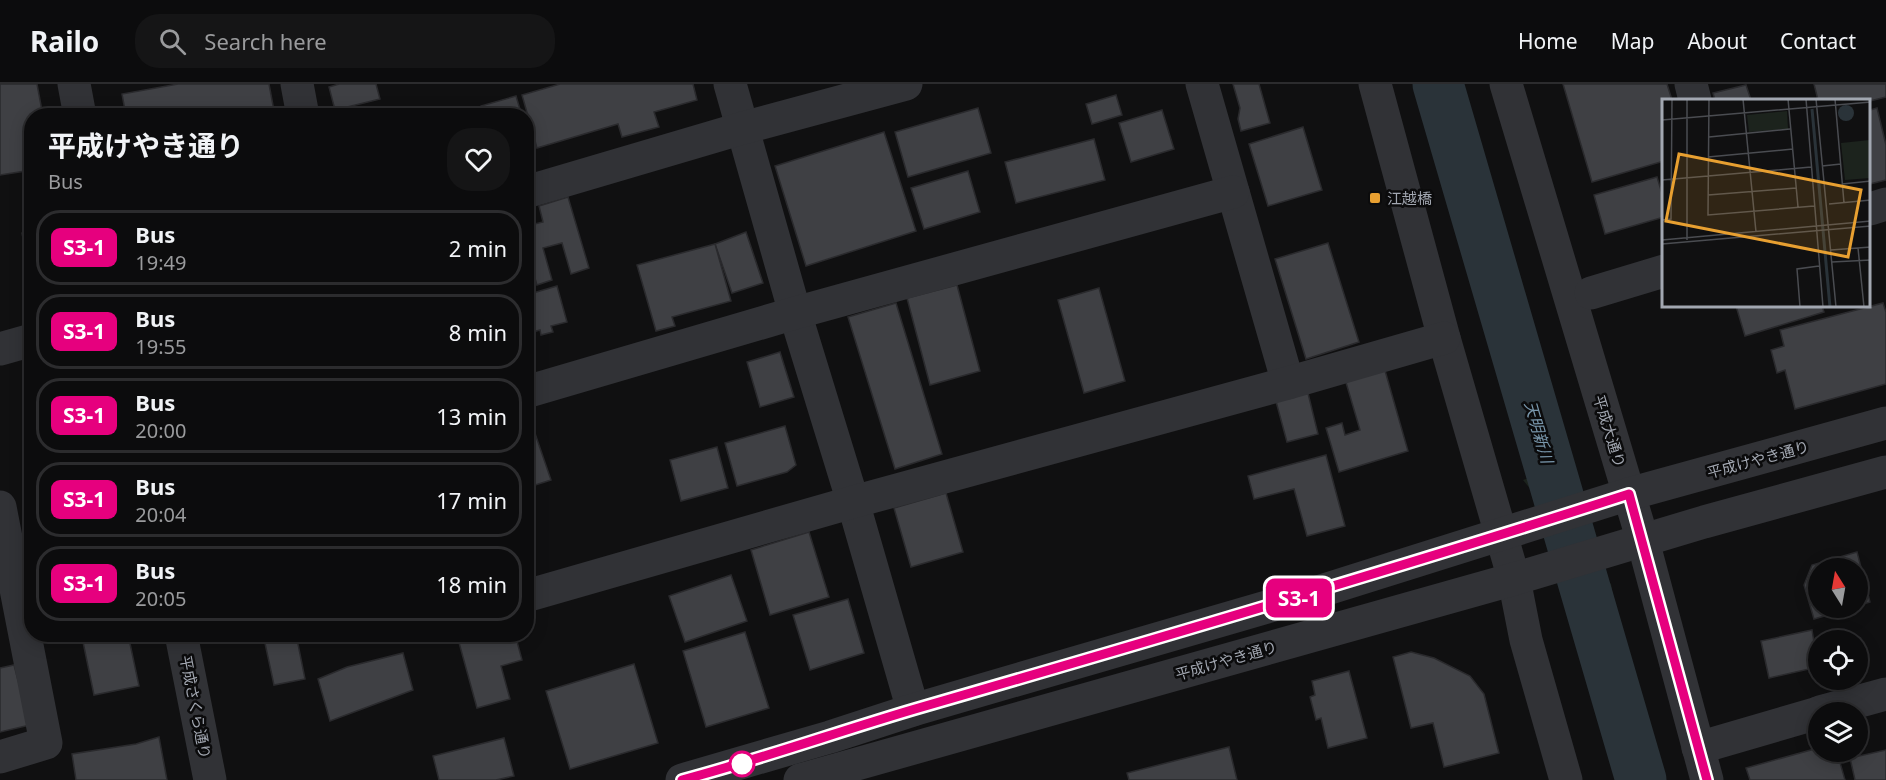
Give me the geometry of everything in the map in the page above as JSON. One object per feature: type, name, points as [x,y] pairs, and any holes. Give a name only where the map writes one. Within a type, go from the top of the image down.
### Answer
[{"type":"street","points":[[74,84],[78,108]]},
{"type":"street","points":[[297,84],[302,108]]},
{"type":"street","points":[[730,84],[795,313],[913,710]]},
{"type":"street","points":[[534,190],[743,128],[906,84]]},
{"type":"street","points":[[1202,84],[1288,383]]},
{"type":"street","points":[[1375,84],[1444,338],[1514,579],[1526,640],[1566,780]]},
{"type":"street","name":"平成大通り","points":[[1506,84],[1643,541],[1707,780]]},
{"type":"street","points":[[1691,84],[1695,99]]},
{"type":"street","points":[[534,390],[795,313],[1233,192]]},
{"type":"street","points":[[1871,208],[1886,204]]},
{"type":"street","points":[[1591,293],[1662,272]]},
{"type":"street","points":[[534,594],[853,502],[1444,338]]},
{"type":"street","points":[[0,349],[24,342]]},
{"type":"street","name":"平成けやき通り","points":[[1500,534],[1629,494],[1886,423]]},
{"type":"street","points":[[1643,541],[1886,472]]},
{"type":"street","points":[[0,507],[4,547],[24,640]]},
{"type":"street","points":[[682,780],[1308,595],[1500,534]]},
{"type":"street","name":"平成けやき通り","points":[[800,780],[1643,541]]},
{"type":"street","points":[[0,757],[46,743],[24,642]]},
{"type":"street","name":"平成さくら通り","points":[[183,642],[210,780]]},
{"type":"street","points":[[1858,702],[1886,694]]},
{"type":"street","points":[[1698,748],[1808,716]]},
{"type":"shaded area","points":[[1574,463],[1573,479],[1567,492],[1546,500],[1532,491],[1523,480]]},
{"type":"shaded area","points":[[1597,573],[1611,584],[1613,596],[1574,612],[1566,609],[1571,582]]},
{"type":"building","points":[[0,84],[37,84],[42,108],[24,108],[24,171],[0,175]]},
{"type":"building","points":[[178,84],[269,84],[274,108],[125,108],[122,94]]},
{"type":"building","points":[[339,84],[376,84],[380,99],[334,108],[329,87]]},
{"type":"building","points":[[560,84],[693,84],[697,100],[654,112],[659,127],[622,137],[618,124],[537,148],[534,137],[534,108],[526,108],[522,95]]},
{"type":"building","points":[[1233,84],[1259,84],[1270,123],[1241,131],[1238,119],[1240,108]]},
{"type":"building","points":[[1563,84],[1667,84],[1672,99],[1662,99],[1662,162],[1592,182]]},
{"type":"building","points":[[1814,84],[1886,84],[1886,97],[1871,101],[1818,99]]},
{"type":"building","points":[[1746,85],[1751,99],[1715,99],[1713,93]]},
{"type":"building","points":[[1116,95],[1122,115],[1092,124],[1086,104]]},
{"type":"building","points":[[516,96],[520,108],[481,108],[481,106]]},
{"type":"building","points":[[978,108],[991,153],[908,177],[895,132]]},
{"type":"building","points":[[1877,108],[1886,145],[1886,180],[1871,184],[1871,110]]},
{"type":"building","points":[[1162,110],[1174,149],[1131,162],[1119,123]]},
{"type":"building","points":[[1303,127],[1322,190],[1268,206],[1249,144]]},
{"type":"building","points":[[884,132],[916,231],[806,266],[775,166]]},
{"type":"building","points":[[1094,139],[1105,180],[1016,203],[1005,162]]},
{"type":"building","points":[[968,171],[980,212],[924,229],[911,188]]},
{"type":"building","points":[[1657,177],[1662,193],[1662,218],[1605,234],[1594,195]]},
{"type":"building","points":[[568,197],[589,268],[571,274],[562,243],[543,248],[552,280],[537,285],[534,275],[534,224],[543,222],[539,206]]},
{"type":"building","points":[[746,232],[763,283],[732,293],[715,244]]},
{"type":"building","points":[[1328,243],[1359,342],[1306,359],[1275,259]]},
{"type":"building","points":[[715,244],[731,301],[672,317],[675,326],[656,331],[637,265]]},
{"type":"building","points":[[957,285],[980,371],[930,385],[907,298]]},
{"type":"building","points":[[557,286],[567,322],[551,326],[553,332],[541,335],[540,330],[534,332],[534,293]]},
{"type":"building","points":[[1099,288],[1125,381],[1084,393],[1058,300]]},
{"type":"building","points":[[896,303],[942,454],[895,469],[848,317]]},
{"type":"building","points":[[1883,303],[1886,312],[1886,384],[1795,409],[1785,370],[1777,373],[1771,350],[1784,346],[1780,330]]},
{"type":"building","points":[[1737,308],[1823,308],[1824,312],[1745,336]]},
{"type":"building","points":[[780,352],[794,397],[760,407],[747,362]]},
{"type":"building","points":[[1384,367],[1408,451],[1339,472],[1326,428],[1342,423],[1345,435],[1360,430],[1345,379]]},
{"type":"building","points":[[1306,385],[1318,434],[1287,442],[1274,394]]},
{"type":"building","points":[[785,426],[796,465],[787,472],[737,486],[725,443]]},
{"type":"building","points":[[534,430],[551,480],[534,485]]},
{"type":"building","points":[[717,447],[728,488],[681,501],[670,460]]},
{"type":"building","points":[[1326,455],[1345,526],[1307,536],[1294,489],[1254,499],[1248,476]]},
{"type":"building","points":[[946,493],[963,552],[911,567],[894,508]]},
{"type":"building","points":[[809,532],[829,597],[770,615],[751,550]]},
{"type":"building","points":[[1857,552],[1859,558],[1836,558]]},
{"type":"building","points":[[731,575],[747,621],[685,642],[669,596]]},
{"type":"building","points":[[1808,575],[1808,599],[1804,585]]},
{"type":"building","points":[[848,599],[864,653],[810,670],[793,615]]},
{"type":"building","points":[[1808,631],[1808,669],[1769,678],[1761,641]]},
{"type":"building","points":[[745,632],[769,708],[706,727],[683,651]]},
{"type":"building","points":[[83,642],[130,642],[139,686],[94,695]]},
{"type":"building","points":[[265,642],[298,642],[305,679],[274,685]]},
{"type":"building","points":[[459,642],[517,642],[522,660],[501,666],[510,699],[477,708]]},
{"type":"building","points":[[1411,652],[1434,658],[1470,676],[1484,694],[1499,753],[1444,767],[1433,723],[1411,728],[1393,657]]},
{"type":"building","points":[[403,653],[413,690],[330,721],[318,679],[347,667]]},
{"type":"building","points":[[634,664],[658,743],[570,769],[546,691]]},
{"type":"building","points":[[14,665],[30,725],[0,732],[0,668]]},
{"type":"building","points":[[1349,671],[1367,738],[1328,748],[1321,718],[1316,720],[1310,697],[1315,695],[1312,681]]},
{"type":"building","points":[[159,737],[167,780],[76,780],[72,754],[136,744]]},
{"type":"building","points":[[504,738],[514,776],[496,780],[439,780],[433,756]]},
{"type":"building","points":[[1229,747],[1237,780],[1129,780],[1127,773]]},
{"type":"building","points":[[1886,750],[1886,780],[1855,780],[1851,762],[1868,762],[1868,754]]},
{"type":"building","points":[[1808,751],[1808,762],[1840,762],[1845,780],[1750,780],[1746,768]]},
{"type":"waterway","name":"天明新川","points":[[1438,84],[1641,780]]},
{"type":"bus line","name":"S3-1","points":[[682,780],[1308,595],[1629,494],[1707,780]]},
{"type":"place","name":"江越橋","points":[[1375,198]]}]
